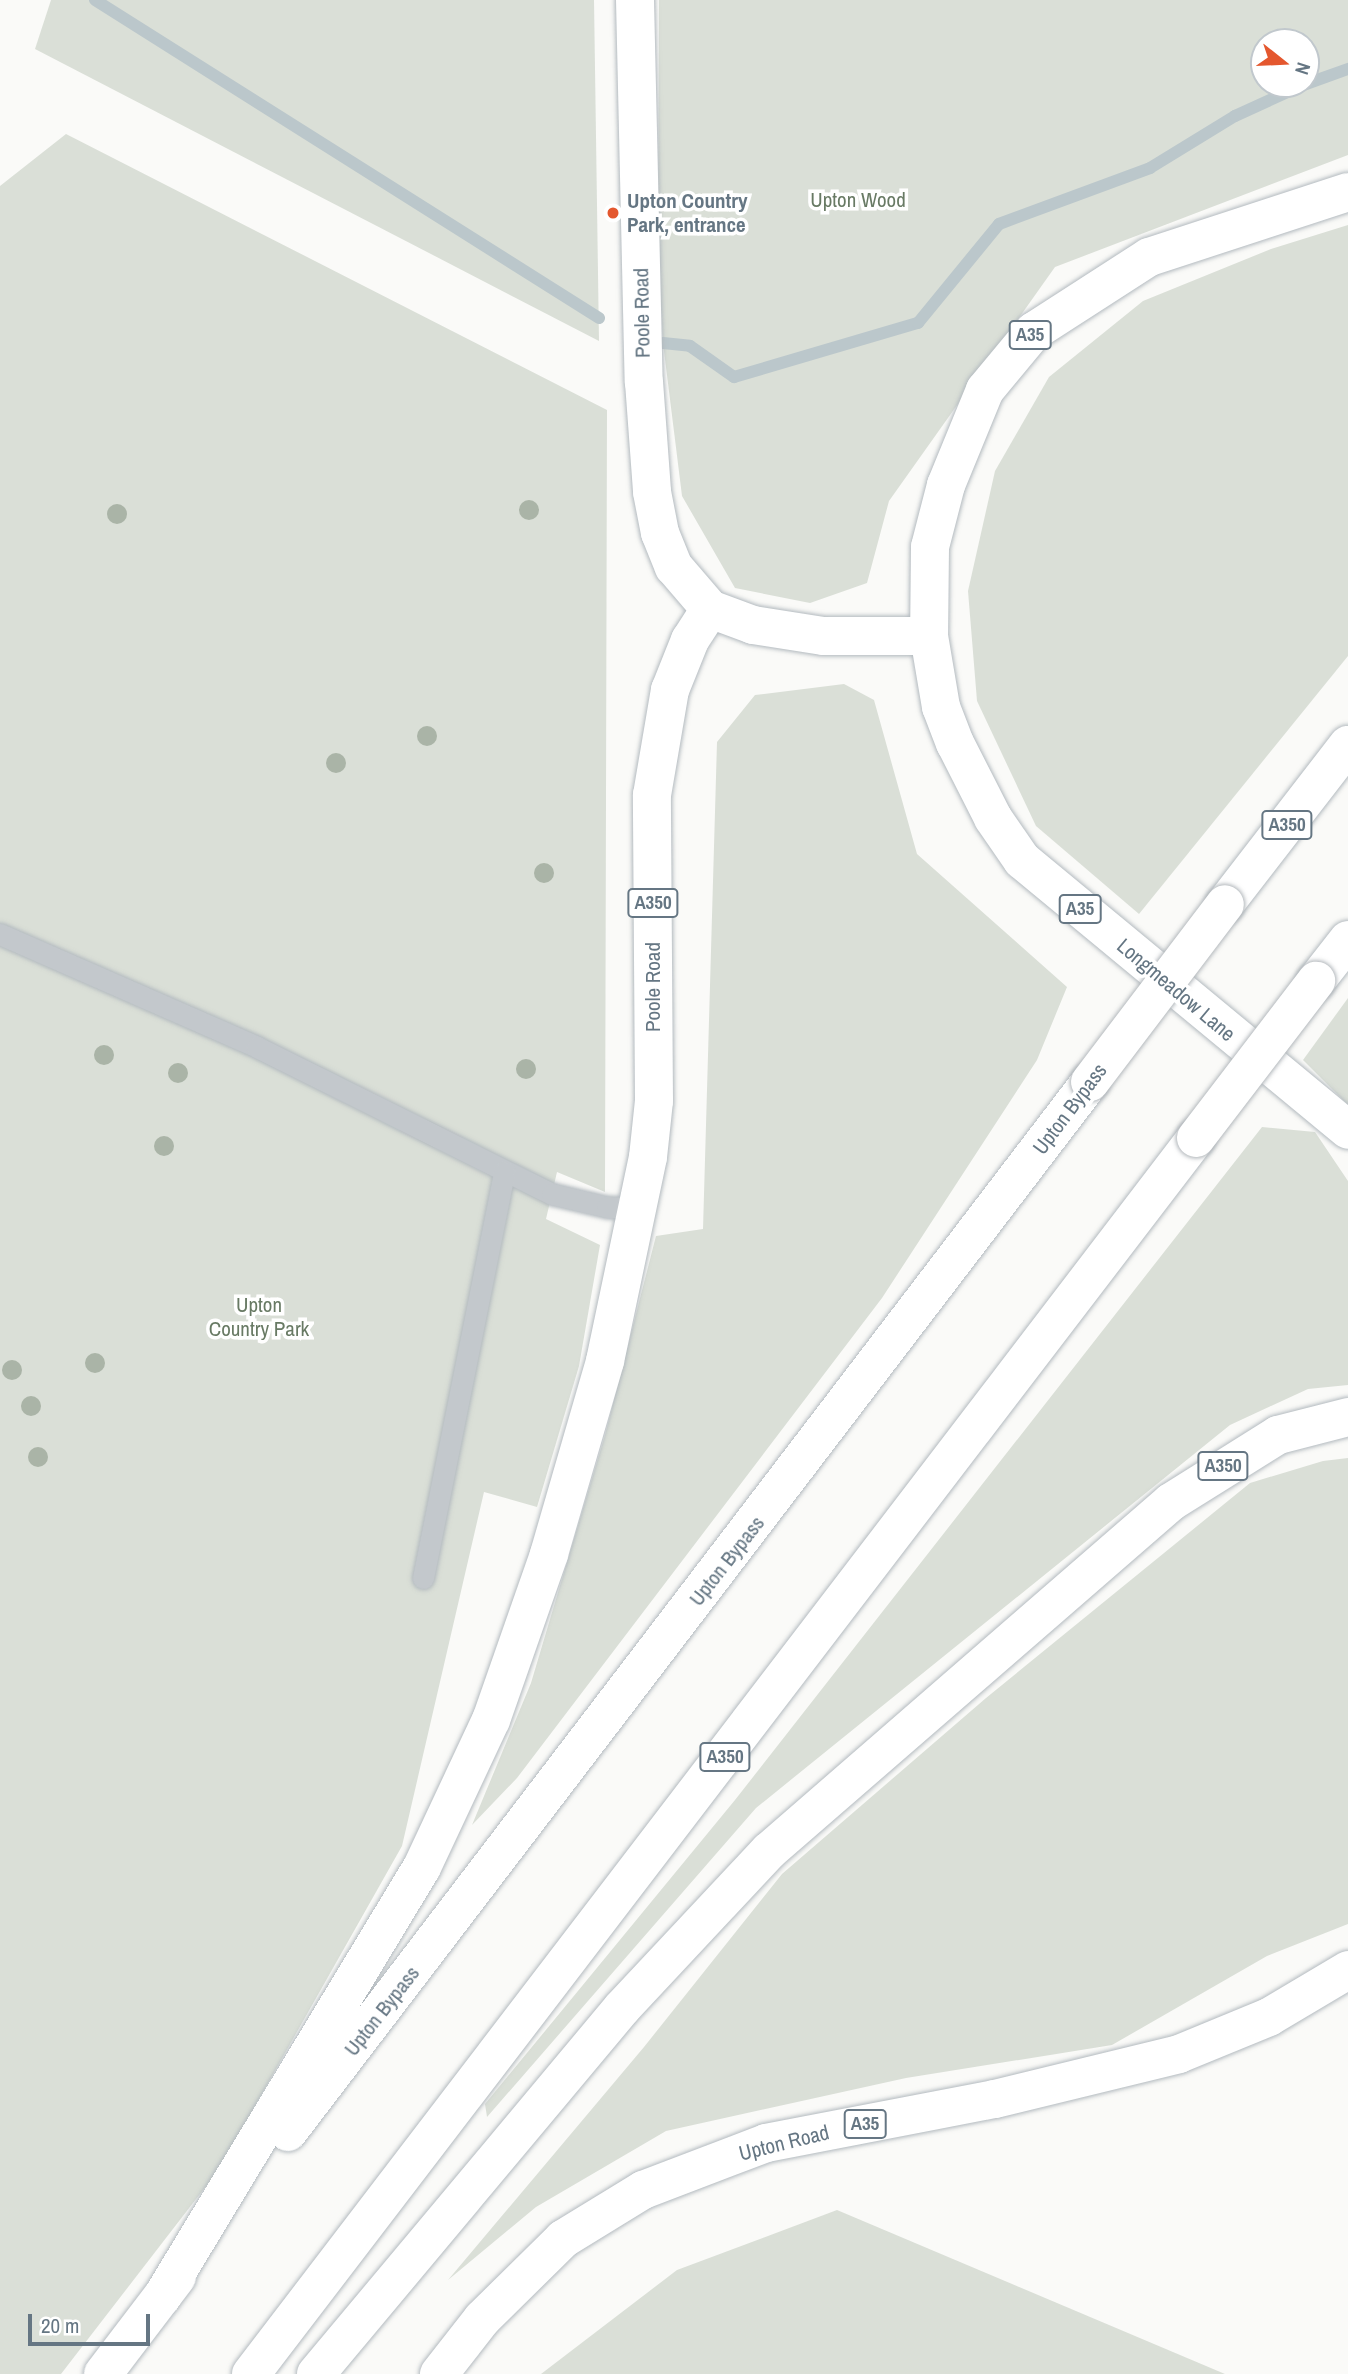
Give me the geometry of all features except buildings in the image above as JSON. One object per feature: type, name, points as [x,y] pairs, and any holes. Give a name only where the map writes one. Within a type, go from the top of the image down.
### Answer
[{"type":"main road","name":"Poole Road","points":[[635,0],[644,382],[652,492],[660,533],[674,567],[710,609],[753,625],[823,636],[929,636]]},
{"type":"main road","name":"A35","points":[[929,636],[930,547],[946,485],[985,390],[1034,331],[1149,257],[1348,192]]},
{"type":"main road","name":"Poole Road","points":[[640,1208],[654,1101],[652,795],[670,690],[690,640],[710,609]]},
{"type":"main road","name":"Longmeadow Lane","points":[[929,636],[942,707],[956,743],[993,818],[1022,860],[1337,1122],[1348,1148]]},
{"type":"main road","name":"Upton Bypass","points":[[103,2374],[1348,745]]},
{"type":"main road","name":"A350","points":[[251,2374],[1348,940]]},
{"type":"main road","name":"A350","points":[[162,2297],[375,1951],[422,1867],[491,1720],[575,1468],[640,1208]]},
{"type":"main road","name":"A350","points":[[316,2374],[622,2008],[769,1851],[1171,1502],[1278,1435],[1348,1417]]},
{"type":"main road","name":"Upton Road","points":[[439,2374],[482,2319],[564,2239],[643,2190],[766,2143],[995,2099],[1179,2054],[1269,2017],[1348,1970]]},
{"type":"lane","points":[[2,940],[257,1047],[552,1194],[607,1207],[640,1208]]},
{"type":"lane","points":[[423,1578],[505,1172]]},
{"type":"green space","points":[[51,0],[594,0],[599,341],[35,49]]},
{"type":"green space","name":"Upton Wood","points":[[659,0],[1348,0],[1348,155],[1055,267],[889,501],[867,583],[810,603],[735,588],[682,496],[663,343],[658,249]]},
{"type":"green space","name":"Upton Country Park","points":[[66,134],[607,410],[605,1192],[557,1172],[546,1219],[600,1245],[579,1366],[537,1507],[484,1492],[402,1846],[220,2168],[61,2374],[0,2374],[0,186]]},
{"type":"green space","points":[[1348,225],[1348,656],[1139,914],[1036,826],[977,701],[968,591],[995,471],[1049,377],[1143,301],[1271,249]]},
{"type":"green space","points":[[844,684],[874,700],[917,854],[1067,987],[1037,1060],[882,1298],[517,1778],[472,1825],[531,1683],[605,1435],[656,1236],[703,1229],[717,742],[755,695]]},
{"type":"green space","points":[[1348,998],[1348,1105],[1303,1060]]},
{"type":"green space","points":[[1262,1127],[1315,1132],[1348,1181],[1348,1385],[1308,1389],[1230,1425],[756,1808],[487,2117],[485,2104],[735,1800]]},
{"type":"green space","points":[[1348,1458],[1348,1924],[1267,1956],[1112,2045],[906,2078],[666,2131],[536,2207],[448,2280],[644,2047],[782,1874],[986,1698],[1250,1483],[1323,1461]]},
{"type":"green space","points":[[837,2210],[1225,2374],[541,2374],[677,2270]]},
{"type":"waterway","points":[[95,0],[599,318]]},
{"type":"waterway","points":[[1320,79],[1348,69]]},
{"type":"waterway","points":[[663,343],[690,346],[734,377],[918,323],[999,224],[1150,168],[1235,116],[1274,98]]},
{"type":"place","name":"Upton Country Park, entrance","points":[[613,213]]}]
